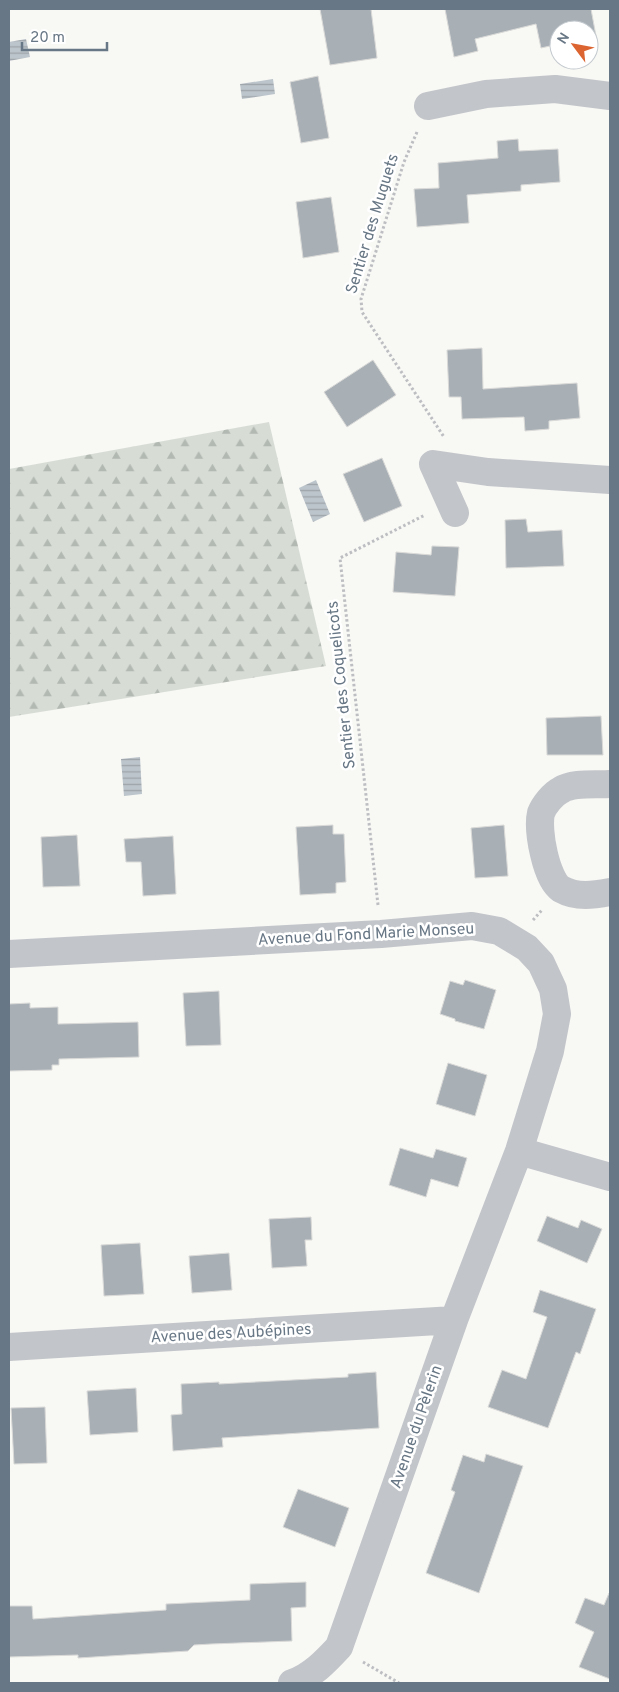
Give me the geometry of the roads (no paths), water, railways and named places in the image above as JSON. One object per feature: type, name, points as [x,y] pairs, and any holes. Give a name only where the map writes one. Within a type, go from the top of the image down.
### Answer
[{"type":"street","points":[[428,106],[486,94],[555,89],[610,96]]},
{"type":"street","points":[[455,513],[433,464],[488,472],[610,480]]},
{"type":"street","points":[[610,784],[574,786],[562,789],[551,798],[541,813],[544,857],[550,877],[560,888],[571,894],[588,896],[610,892]]},
{"type":"street","name":"Avenue du Fond Marie Monseu","points":[[9,954],[381,934],[472,926],[499,931],[526,948],[541,964],[553,989],[557,1014],[550,1051],[519,1152]]},
{"type":"street","points":[[519,1152],[610,1178]]},
{"type":"street","name":"Avenue du Pèlerin","points":[[292,1683],[299,1681],[324,1664],[339,1647],[454,1320],[519,1152]]},
{"type":"street","name":"Avenue des Aubépines","points":[[9,1347],[454,1320]]}]
